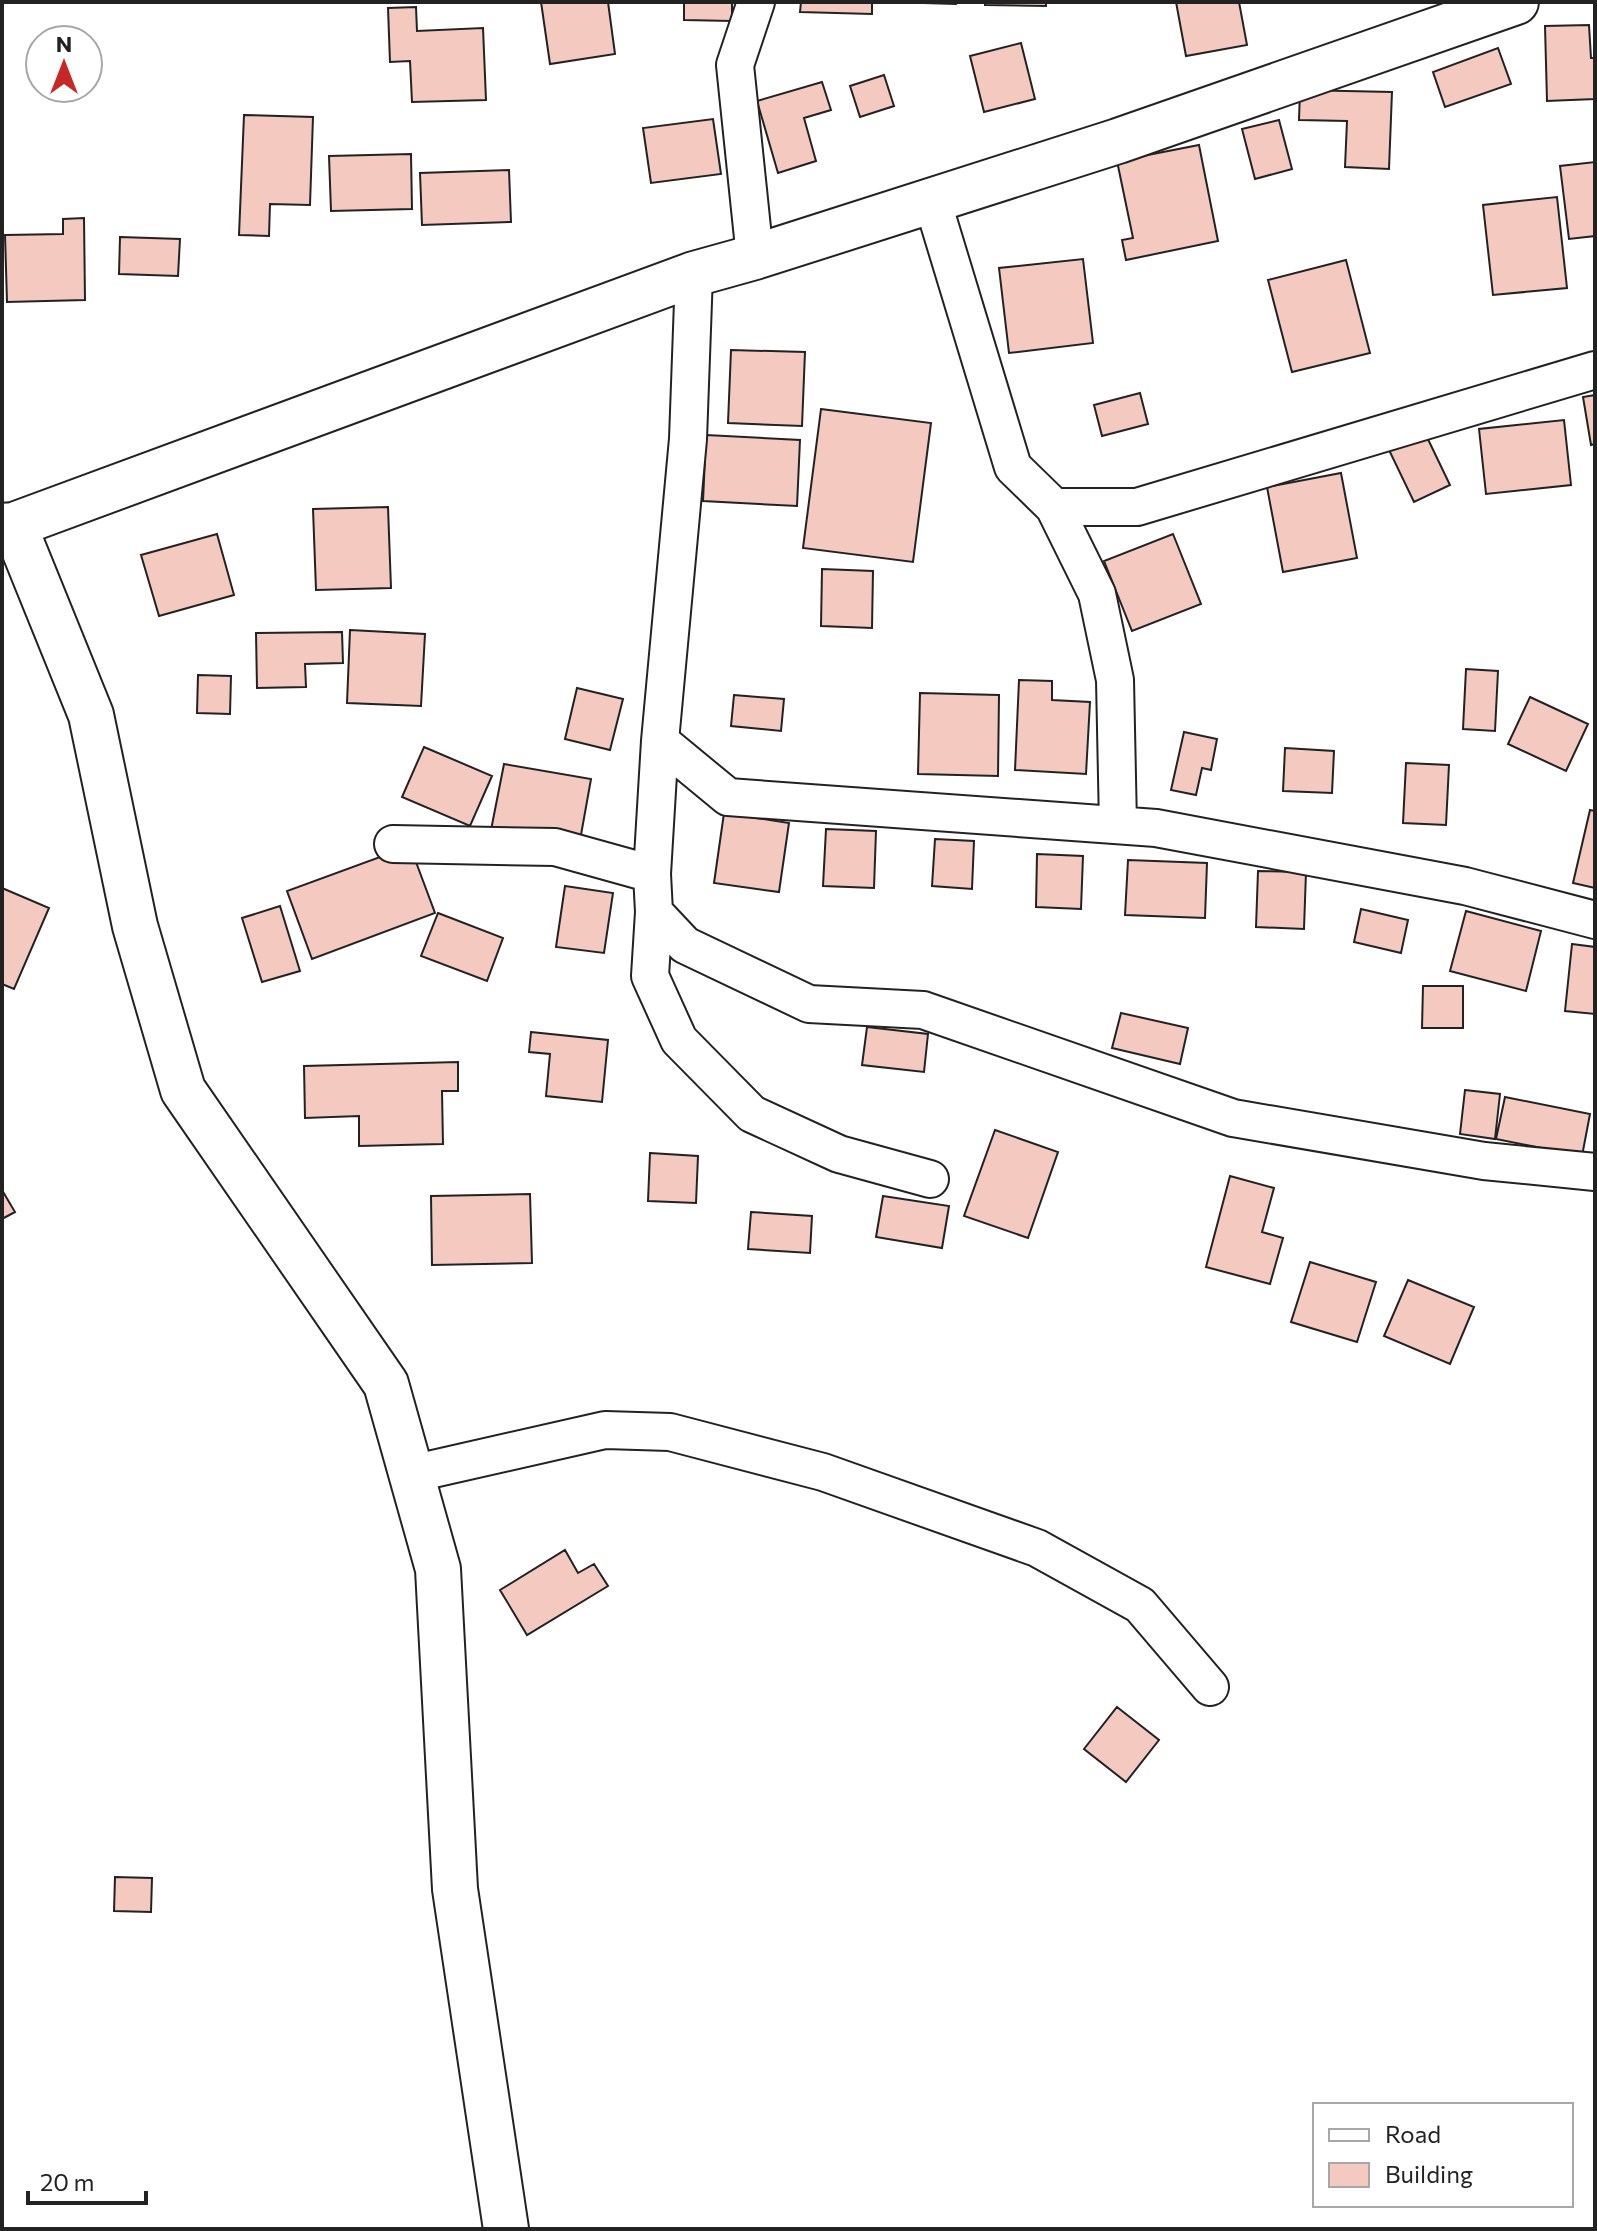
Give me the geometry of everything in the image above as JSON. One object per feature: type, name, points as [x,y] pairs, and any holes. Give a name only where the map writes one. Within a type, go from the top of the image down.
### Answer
[{"type":"street","points":[[755,257],[735,65],[756,2]]},
{"type":"street","points":[[506,2229],[455,1889],[438,1569],[386,1384],[183,1090],[135,926],[91,715],[8,526],[694,274],[1133,136],[1516,2]]},
{"type":"street","points":[[932,200],[1013,467],[1054,507],[1097,594],[1115,680],[1118,825]]},
{"type":"street","points":[[694,274],[688,439],[660,741],[650,976],[679,1040],[752,1114],[839,1154],[930,1179]]},
{"type":"street","points":[[1054,507],[1137,507],[1595,370]]},
{"type":"street","points":[[660,741],[728,797],[1156,828],[1465,886],[1595,920]]},
{"type":"street","points":[[393,844],[555,847],[652,874]]},
{"type":"street","points":[[654,912],[685,945],[809,1004],[923,1010],[1233,1118],[1484,1161],[1595,1172]]},
{"type":"street","points":[[411,1474],[605,1430],[670,1432],[823,1472],[1037,1548],[1140,1605],[1210,1687]]},
{"type":"building","points":[[541,2],[608,2],[615,54],[550,64]]},
{"type":"building","points":[[684,2],[732,2],[732,21],[684,20]]},
{"type":"building","points":[[801,2],[872,2],[872,14],[800,12]]},
{"type":"building","points":[[890,2],[957,2],[956,4]]},
{"type":"building","points":[[985,2],[1046,2],[1046,6],[985,5]]},
{"type":"building","points":[[1176,2],[1239,2],[1247,45],[1186,56]]},
{"type":"building","points":[[416,7],[417,31],[483,28],[486,100],[412,102],[410,61],[390,62],[388,8]]},
{"type":"building","points":[[1589,25],[1591,58],[1595,58],[1595,99],[1547,101],[1545,26]]},
{"type":"building","points":[[1021,43],[1035,99],[984,112],[970,56]]},
{"type":"building","points":[[1498,48],[1511,84],[1445,107],[1433,72]]},
{"type":"building","points":[[884,75],[894,106],[860,117],[850,86]]},
{"type":"building","points":[[822,82],[831,110],[804,118],[816,161],[778,173],[757,101]]},
{"type":"building","points":[[1300,90],[1392,92],[1389,169],[1345,167],[1347,121],[1299,120]]},
{"type":"building","points":[[244,115],[313,117],[310,205],[270,204],[269,236],[239,235]]},
{"type":"building","points":[[713,119],[721,174],[651,183],[643,128]]},
{"type":"building","points":[[1279,120],[1292,169],[1255,179],[1242,129]]},
{"type":"building","points":[[1199,145],[1218,241],[1126,260],[1122,240],[1133,238],[1117,161]]},
{"type":"building","points":[[411,154],[412,209],[331,211],[329,156]]},
{"type":"building","points":[[1595,162],[1595,236],[1569,239],[1560,166]]},
{"type":"building","points":[[509,170],[511,222],[422,225],[420,173]]},
{"type":"building","points":[[1557,197],[1567,288],[1493,295],[1483,205]]},
{"type":"building","points":[[84,218],[85,300],[7,302],[5,235],[63,234],[63,219]]},
{"type":"building","points":[[120,237],[180,239],[178,276],[119,274]]},
{"type":"building","points":[[1083,259],[1093,343],[1009,353],[999,268]]},
{"type":"building","points":[[1346,260],[1370,353],[1292,372],[1268,280]]},
{"type":"building","points":[[731,350],[805,352],[802,426],[728,423]]},
{"type":"building","points":[[1140,393],[1148,424],[1102,436],[1094,405]]},
{"type":"building","points":[[1595,395],[1595,444],[1591,445],[1583,397]]},
{"type":"building","points":[[821,409],[931,423],[913,562],[803,548]]},
{"type":"building","points":[[1564,420],[1571,485],[1486,494],[1479,429]]},
{"type":"building","points":[[1425,433],[1450,485],[1414,502],[1389,450]]},
{"type":"building","points":[[706,435],[800,440],[797,506],[703,501]]},
{"type":"building","points":[[1341,473],[1357,558],[1283,572],[1267,487]]},
{"type":"building","points":[[388,507],[391,588],[316,590],[313,509]]},
{"type":"building","points":[[217,534],[234,595],[159,616],[141,555]]},
{"type":"building","points":[[1173,534],[1201,604],[1132,631],[1104,561]]},
{"type":"building","points":[[822,569],[873,571],[872,628],[821,626]]},
{"type":"building","points":[[350,630],[425,634],[421,706],[347,703]]},
{"type":"building","points":[[342,632],[343,663],[305,664],[306,687],[257,688],[256,633]]},
{"type":"building","points":[[1466,669],[1498,671],[1495,731],[1463,729]]},
{"type":"building","points":[[198,675],[231,676],[230,714],[197,713]]},
{"type":"building","points":[[1019,680],[1052,681],[1052,700],[1090,702],[1086,774],[1015,770]]},
{"type":"building","points":[[577,688],[623,699],[610,750],[565,739]]},
{"type":"building","points":[[920,693],[999,695],[998,776],[918,774]]},
{"type":"building","points":[[734,695],[784,699],[781,731],[731,726]]},
{"type":"building","points":[[1530,697],[1588,724],[1566,771],[1508,744]]},
{"type":"building","points":[[1184,732],[1217,739],[1211,770],[1202,768],[1196,795],[1171,790]]},
{"type":"building","points":[[424,747],[492,776],[470,826],[402,797]]},
{"type":"building","points":[[1285,748],[1334,751],[1332,793],[1283,791]]},
{"type":"building","points":[[1406,763],[1449,765],[1446,825],[1403,823]]},
{"type":"building","points":[[504,764],[591,779],[579,846],[491,830]]},
{"type":"building","points":[[1590,810],[1595,811],[1595,888],[1573,883]]},
{"type":"building","points":[[724,813],[789,823],[779,892],[714,883]]},
{"type":"building","points":[[826,829],[876,831],[874,888],[823,886]]},
{"type":"building","points":[[935,839],[974,841],[972,889],[932,886]]},
{"type":"building","points":[[410,846],[435,913],[312,959],[287,891]]},
{"type":"building","points":[[1037,854],[1083,856],[1081,909],[1036,907]]},
{"type":"building","points":[[1128,860],[1207,863],[1205,918],[1125,915]]},
{"type":"building","points":[[1258,871],[1306,872],[1304,929],[1256,927]]},
{"type":"building","points":[[565,886],[613,893],[604,953],[556,947]]},
{"type":"building","points":[[2,888],[49,908],[14,989],[2,984]]},
{"type":"building","points":[[280,906],[300,971],[262,982],[242,918]]},
{"type":"building","points":[[1361,909],[1408,920],[1401,953],[1354,942]]},
{"type":"building","points":[[1466,911],[1541,931],[1526,991],[1450,971]]},
{"type":"building","points":[[438,913],[503,938],[487,981],[421,956]]},
{"type":"building","points":[[1572,944],[1595,947],[1595,1014],[1565,1011]]},
{"type":"building","points":[[1423,986],[1463,986],[1463,1028],[1422,1028]]},
{"type":"building","points":[[1121,1013],[1188,1028],[1180,1064],[1112,1048]]},
{"type":"building","points":[[867,1027],[928,1034],[924,1072],[862,1065]]},
{"type":"building","points":[[531,1032],[608,1040],[602,1102],[546,1096],[550,1054],[529,1052]]},
{"type":"building","points":[[458,1062],[458,1091],[442,1091],[443,1144],[359,1146],[359,1116],[305,1118],[304,1066]]},
{"type":"building","points":[[1465,1090],[1500,1094],[1495,1139],[1460,1134]]},
{"type":"building","points":[[1505,1097],[1590,1114],[1582,1156],[1496,1139]]},
{"type":"building","points":[[995,1130],[1058,1152],[1028,1238],[964,1216]]},
{"type":"building","points":[[650,1153],[698,1156],[696,1203],[648,1201]]},
{"type":"building","points":[[1230,1176],[1274,1188],[1262,1232],[1283,1238],[1270,1284],[1206,1267]]},
{"type":"building","points":[[2,1190],[15,1212],[2,1219]]},
{"type":"building","points":[[530,1194],[532,1263],[432,1265],[431,1196]]},
{"type":"building","points":[[883,1196],[949,1206],[942,1248],[876,1237]]},
{"type":"building","points":[[751,1212],[812,1216],[810,1253],[748,1249]]},
{"type":"building","points":[[1310,1262],[1376,1282],[1357,1342],[1291,1322]]},
{"type":"building","points":[[1408,1280],[1474,1307],[1450,1364],[1384,1336]]},
{"type":"building","points":[[565,1550],[578,1573],[594,1564],[608,1586],[527,1635],[500,1590]]},
{"type":"building","points":[[1117,1707],[1159,1740],[1126,1782],[1084,1749]]},
{"type":"building","points":[[115,1877],[152,1878],[151,1912],[114,1911]]}]
